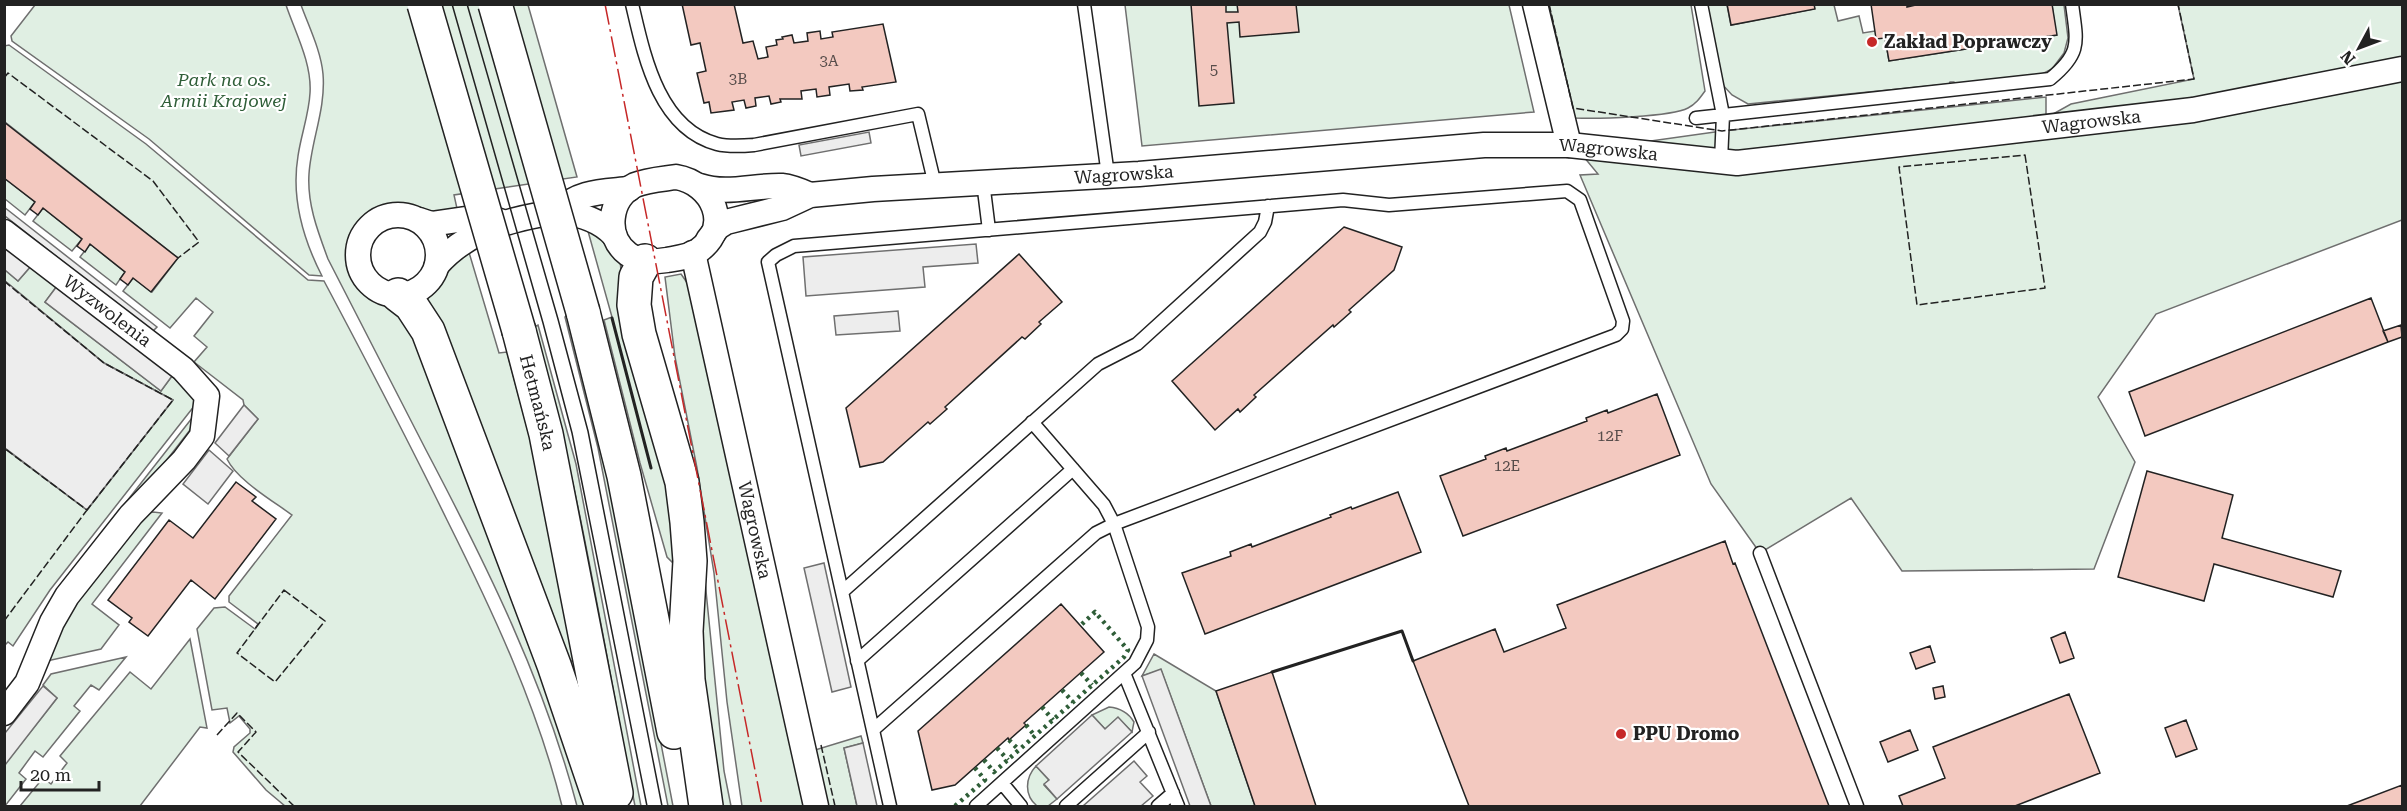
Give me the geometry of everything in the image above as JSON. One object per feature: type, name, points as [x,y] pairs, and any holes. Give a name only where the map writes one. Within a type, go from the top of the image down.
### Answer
[{"type":"street","name":"Hetmańska","points":[[424,4],[519,331],[546,434],[619,807]]},
{"type":"street","points":[[495,4],[583,312],[624,476],[688,807]]},
{"type":"street","points":[[1535,4],[1569,145]]},
{"type":"street","name":"Wagrowska","points":[[816,807],[701,247],[718,227],[726,222],[782,208],[810,195],[1108,175],[1484,145],[1569,145],[1737,163],[2193,110],[2403,69]]},
{"type":"street","points":[[506,221],[479,217],[436,224],[398,214],[388,216],[370,226],[359,244],[359,265],[370,283],[388,294],[398,295],[418,290],[427,283],[437,265],[455,246],[506,221],[559,211],[603,225],[614,235],[626,252],[645,261],[667,260],[701,247],[715,222],[715,210],[710,198],[700,186],[676,177],[640,183],[629,189],[618,200],[613,211],[614,235]]},
{"type":"street","name":"Wagrowska","points":[[700,186],[721,190],[780,186],[810,195]]},
{"type":"street","points":[[559,211],[569,201],[591,193],[629,189]]},
{"type":"street","points":[[419,220],[433,235],[439,255],[437,265]]},
{"type":"street","name":"Wyzwolenia","points":[[4,232],[183,369],[207,396],[202,436],[184,460],[131,515],[67,596],[52,622],[27,684],[4,713]]},
{"type":"street","points":[[645,261],[636,277],[634,305],[639,334],[682,482],[690,561],[686,631],[688,680],[706,807]]},
{"type":"street","points":[[398,295],[411,304],[428,331],[554,665],[602,807]]},
{"type":"lane","points":[[633,4],[649,69],[662,98],[686,127],[699,136],[717,144],[754,145],[918,114],[935,185]]},
{"type":"lane","points":[[1084,4],[1108,175]]},
{"type":"lane","points":[[1701,4],[1723,115],[1721,161]]},
{"type":"lane","points":[[1696,118],[2050,79],[2068,65],[2077,42],[2072,4]]},
{"type":"lane","points":[[983,182],[988,230]]},
{"type":"lane","points":[[873,730],[1096,533],[1114,524],[1616,335],[1622,329],[1623,321],[1580,200],[1568,191],[1389,205],[1343,200],[794,246],[768,262],[890,807]]},
{"type":"lane","points":[[842,592],[1098,364],[1137,344],[1260,232],[1265,222],[1268,206]]},
{"type":"lane","points":[[976,807],[1135,663],[1147,640],[1148,627],[1114,524],[1104,505],[1032,422]]},
{"type":"lane","points":[[857,661],[1073,469]]},
{"type":"lane","points":[[1760,553],[1857,807]]},
{"type":"lane","points":[[1124,673],[1178,807]]},
{"type":"lane","points":[[1066,807],[1149,732]]},
{"type":"lane","points":[[1002,783],[1021,807]]},
{"type":"lane","points":[[1158,807],[1173,793]]},
{"type":"green space","name":"Park na os. Armii Krajowej","points":[[35,5],[286,5],[306,59],[310,82],[308,109],[296,172],[298,203],[304,233],[322,276],[309,275],[149,139],[12,41],[11,36]]},
{"type":"green space","points":[[301,5],[528,5],[577,177],[454,195],[458,213],[425,214],[399,206],[378,210],[355,240],[356,271],[372,291],[407,309],[588,806],[577,806],[548,714],[512,624],[470,536],[328,259],[311,207],[309,185],[310,162],[322,100],[323,74],[317,48]]},
{"type":"green space","points":[[1125,5],[1509,5],[1534,112],[1142,146]]},
{"type":"green space","points":[[1549,5],[1691,5],[1705,91],[1688,108],[1666,114],[1575,118]]},
{"type":"green space","points":[[1706,5],[1727,5],[1731,25],[1814,9],[1814,5],[1834,5],[1838,21],[1859,16],[1863,33],[1875,31],[1885,38],[1889,61],[2056,35],[2052,5],[2064,5],[2068,38],[2064,53],[2052,69],[2040,75],[1955,84],[1950,82],[1949,84],[1748,104],[1732,95],[1721,83]]},
{"type":"green space","points":[[2178,5],[2402,5],[2402,220],[2156,314],[2098,397],[2135,462],[2094,569],[1902,571],[1851,498],[1760,553],[1711,484],[1580,175],[1598,174],[1579,151],[1722,131],[2046,97],[2046,118],[2071,104],[2194,79]]},
{"type":"green space","points":[[9,45],[146,144],[308,280],[324,281],[417,460],[497,625],[540,732],[562,806],[285,806],[266,790],[233,752],[234,747],[250,733],[250,729],[239,716],[230,723],[227,708],[212,710],[197,629],[214,608],[225,607],[255,629],[258,624],[229,602],[229,596],[292,515],[247,482],[227,459],[258,419],[244,405],[243,400],[194,362],[207,347],[194,336],[213,312],[196,298],[170,328],[123,291],[133,278],[152,292],[178,258],[5,122],[4,46]]},
{"type":"green space","points":[[4,178],[35,202],[25,215],[5,199]]},
{"type":"green space","points":[[43,208],[82,239],[72,251],[33,221]]},
{"type":"green space","points":[[586,224],[620,258],[622,285],[666,464],[675,565],[667,557],[640,463],[604,320],[612,317]]},
{"type":"green space","points":[[90,244],[125,272],[116,285],[80,257]]},
{"type":"green space","points":[[468,249],[499,353],[507,352],[537,465],[574,659],[569,663],[425,299],[442,274]]},
{"type":"green space","points":[[31,266],[57,286],[45,302],[161,391],[172,376],[194,398],[195,405],[50,590],[13,646],[8,642],[4,646],[4,448],[87,510],[173,400],[104,363],[5,281],[5,270],[18,281]]},
{"type":"green space","points":[[681,274],[688,284],[807,806],[742,806],[727,702],[714,573],[697,468],[675,357],[665,277]]},
{"type":"green space","points":[[570,316],[615,505],[673,806],[668,806],[598,448],[565,317]]},
{"type":"green space","points":[[538,325],[576,464],[641,806],[635,806],[578,505],[534,327]]},
{"type":"green space","points":[[196,413],[190,430],[87,563],[83,557]]},
{"type":"green space","points":[[162,513],[92,604],[119,625],[101,649],[47,661],[70,606],[145,514]]},
{"type":"green space","points":[[703,561],[724,771],[731,806],[717,806],[702,692]]},
{"type":"green space","points":[[190,639],[207,728],[200,727],[140,806],[20,806],[43,778],[51,784],[67,763],[60,756],[130,672],[151,689]]},
{"type":"green space","points":[[1154,654],[1216,691],[1255,806],[1211,806],[1161,670],[1142,676]]},
{"type":"green space","points":[[126,657],[99,690],[91,685],[74,706],[80,711],[43,757],[35,751],[19,773],[26,779],[5,806],[4,765],[57,698],[43,685],[51,674]]},
{"type":"green space","points":[[1109,707],[1129,716],[1134,722],[1132,732],[1118,718],[1105,729],[1092,715]]},
{"type":"green space","points":[[861,736],[863,743],[844,748],[857,806],[827,806],[815,750]]},
{"type":"green space","points":[[1036,766],[1049,780],[1044,785],[1057,799],[1048,806],[1037,806],[1028,792],[1028,781]]},
{"type":"shaded area","points":[[869,132],[871,143],[801,156],[799,145]]},
{"type":"shaded area","points":[[4,207],[157,327],[152,332],[5,216]]},
{"type":"shaded area","points":[[976,244],[978,263],[923,267],[925,287],[806,296],[803,257]]},
{"type":"shaded area","points":[[4,245],[31,266],[18,281],[5,270]]},
{"type":"shaded area","points":[[5,281],[104,363],[173,400],[87,510],[5,448]]},
{"type":"shaded area","points":[[57,286],[172,376],[161,391],[45,302]]},
{"type":"shaded area","points":[[898,311],[900,331],[836,335],[834,316]]},
{"type":"shaded area","points":[[244,405],[258,419],[229,456],[215,443]]},
{"type":"shaded area","points":[[209,450],[233,471],[208,504],[183,484]]},
{"type":"shaded area","points":[[824,563],[851,687],[832,692],[804,568]]},
{"type":"shaded area","points":[[1161,669],[1211,806],[1190,806],[1142,676]]},
{"type":"shaded area","points":[[43,686],[57,698],[5,765],[5,733]]},
{"type":"shaded area","points":[[1092,715],[1105,729],[1118,717],[1132,732],[1057,799],[1044,784],[1049,780],[1036,766]]},
{"type":"shaded area","points":[[863,743],[877,806],[857,806],[844,748]]},
{"type":"shaded area","points":[[1134,761],[1147,776],[1140,782],[1153,796],[1141,806],[1083,806]]},
{"type":"building","points":[[682,4],[734,4],[743,43],[753,41],[758,59],[768,57],[766,47],[777,45],[776,40],[783,39],[782,37],[792,35],[794,43],[808,41],[807,33],[820,31],[821,39],[833,37],[832,32],[883,24],[896,82],[850,91],[849,84],[829,87],[830,95],[817,97],[816,89],[801,91],[802,99],[780,99],[781,102],[771,104],[769,96],[755,98],[756,106],[746,108],[744,100],[732,102],[734,110],[711,113],[709,102],[704,103],[697,73],[706,71],[700,43],[691,45]]},
{"type":"building","points":[[1191,4],[1226,4],[1226,12],[1238,12],[1237,4],[1296,4],[1299,32],[1240,37],[1239,22],[1227,23],[1234,103],[1199,106]]},
{"type":"building","points":[[1727,4],[1814,4],[1815,9],[1731,25]]},
{"type":"building","points":[[1871,4],[1907,4],[1907,7],[1920,4],[2052,4],[2057,35],[1889,61],[1885,38],[1876,39]]},
{"type":"building","points":[[4,122],[178,258],[151,292],[133,278],[128,285],[120,279],[125,272],[90,244],[85,252],[77,246],[82,239],[43,208],[38,215],[30,209],[35,202],[4,178]]},
{"type":"building","points":[[1344,227],[1402,247],[1394,270],[1349,310],[1351,312],[1334,327],[1333,325],[1254,395],[1256,397],[1240,412],[1238,409],[1215,430],[1172,381]]},
{"type":"building","points":[[1019,254],[1062,302],[1039,322],[1041,324],[1025,339],[1022,337],[945,407],[947,409],[930,424],[928,422],[883,462],[860,467],[846,408]]},
{"type":"building","points":[[2371,298],[2388,342],[2145,436],[2129,392]]},
{"type":"building","points":[[2401,325],[2402,337],[2388,342],[2383,331]]},
{"type":"building","points":[[1657,394],[1680,455],[1463,536],[1440,476],[1486,459],[1485,456],[1506,448],[1507,451],[1587,421],[1586,418],[1607,410],[1608,413]]},
{"type":"building","points":[[2147,471],[2233,495],[2222,538],[2341,571],[2333,597],[2214,564],[2204,601],[2118,577]]},
{"type":"building","points":[[236,482],[256,497],[252,501],[276,519],[215,599],[191,580],[148,636],[129,622],[132,618],[108,600],[169,520],[193,538]]},
{"type":"building","points":[[1398,492],[1421,552],[1205,634],[1182,573],[1231,556],[1230,552],[1251,544],[1252,547],[1351,507],[1352,509]]},
{"type":"building","name":"PPU Dromo","points":[[1725,541],[1829,806],[1469,806],[1413,661],[1495,629],[1504,652],[1566,628],[1557,605]]},
{"type":"building","points":[[1061,604],[1104,652],[1024,723],[1026,725],[955,785],[932,790],[918,731]]},
{"type":"building","points":[[2065,632],[2074,658],[2060,663],[2051,638]]},
{"type":"building","points":[[1930,646],[1935,662],[1916,669],[1910,653]]},
{"type":"building","points":[[1272,672],[1316,806],[1255,806],[1216,691]]},
{"type":"building","points":[[1943,686],[1945,697],[1935,699],[1933,688]]},
{"type":"building","points":[[2069,694],[2100,773],[2015,806],[1903,806],[1899,796],[1945,778],[1933,747]]},
{"type":"building","points":[[2186,720],[2197,749],[2176,757],[2165,728]]},
{"type":"building","points":[[1910,730],[1918,750],[1888,762],[1880,742]]},
{"type":"building","points":[[2402,785],[2402,806],[2347,806]]},
{"type":"tram line","points":[[452,4],[572,433],[647,806]]},
{"type":"tram line","points":[[467,4],[588,431],[662,806]]},
{"type":"hedge","points":[[984,760],[994,772],[1124,657],[1128,650],[1095,612],[1080,626]]},
{"type":"hedge","points":[[1081,673],[1092,685]]},
{"type":"hedge","points":[[1062,690],[1073,702]]},
{"type":"hedge","points":[[1042,707],[1053,720]]},
{"type":"hedge","points":[[1026,725],[1035,736]]},
{"type":"hedge","points":[[1009,740],[1019,750]]},
{"type":"hedge","points":[[997,748],[1008,760]]},
{"type":"hedge","points":[[955,806],[985,780],[975,768]]},
{"type":"fence","points":[[1549,4],[1573,108],[1722,131],[2194,79],[2178,4]]},
{"type":"fence","points":[[4,78],[8,73],[153,181],[199,242],[178,258]]},
{"type":"fence","points":[[2025,155],[2045,288],[1917,305],[1899,167],[2025,155]]},
{"type":"fence","points":[[4,281],[104,363],[173,400],[87,510],[4,448]]},
{"type":"fence","points":[[4,621],[87,510]]},
{"type":"fence","points":[[284,590],[325,621],[275,682],[237,653],[284,590]]},
{"type":"fence","points":[[217,735],[237,713],[256,732],[238,752],[294,806]]},
{"type":"fence","points":[[821,745],[835,806]]},
{"type":"wall","points":[[612,318],[651,468]]},
{"type":"wall","points":[[1272,672],[1402,631],[1413,661]]},
{"type":"power","points":[[605,4],[762,806]]},
{"type":"place","name":"Zakład Poprawczy","points":[[1872,42]]},
{"type":"place","name":"PPU Dromo","points":[[1621,734]]}]
